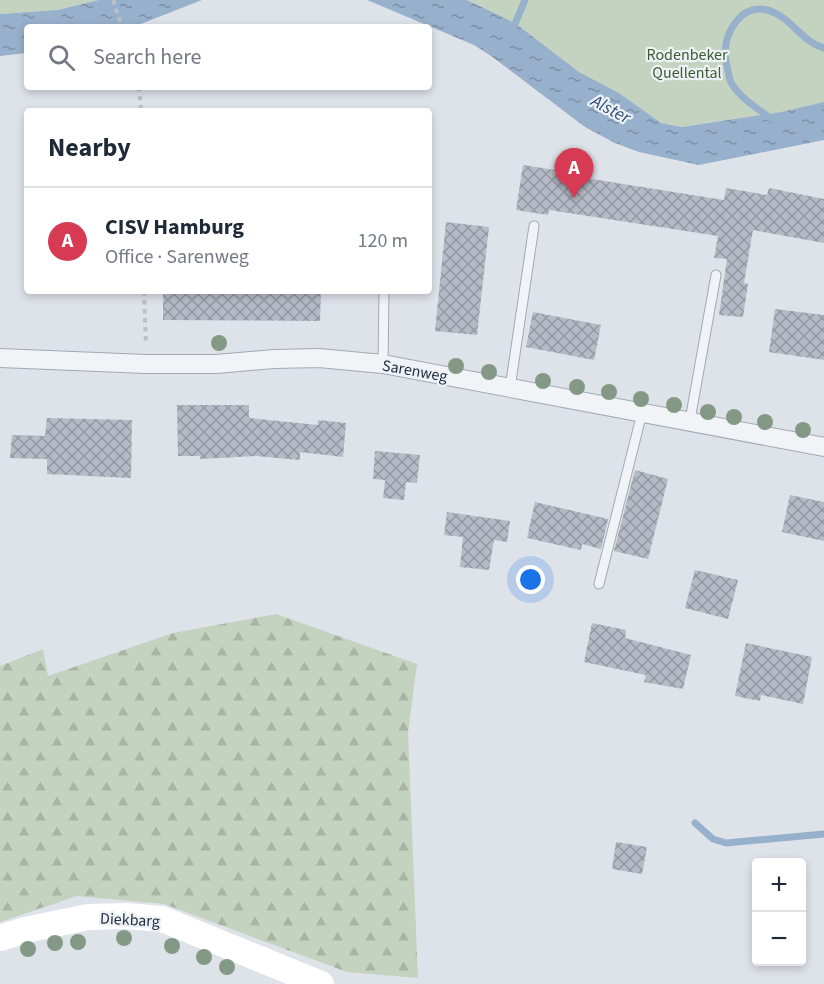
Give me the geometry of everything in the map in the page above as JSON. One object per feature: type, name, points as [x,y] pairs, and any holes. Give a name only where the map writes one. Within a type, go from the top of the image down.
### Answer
[{"type":"street","name":"Sarenweg","points":[[0,358],[146,364],[216,364],[319,358],[383,364],[824,447]]},
{"type":"street","name":"Diekbarg","points":[[0,938],[25,930],[88,917],[126,916],[162,919],[225,943],[286,976],[321,984]]},
{"type":"lane","points":[[510,388],[534,226]]},
{"type":"lane","points":[[690,420],[716,275]]},
{"type":"lane","points":[[383,364],[384,294]]},
{"type":"lane","points":[[599,584],[642,413]]},
{"type":"path","points":[[112,0],[121,24]]},
{"type":"path","points":[[139,90],[141,108]]},
{"type":"path","points":[[144,294],[146,364]]},
{"type":"green space","points":[[0,0],[99,0],[57,10],[0,14]]},
{"type":"green space","name":"Rodenbeker Quellental","points":[[467,0],[824,0],[824,102],[781,112],[682,127],[661,123],[619,93],[579,72],[515,23]]},
{"type":"green space","points":[[276,614],[417,664],[408,733],[418,978],[347,972],[164,904],[77,896],[0,922],[0,666],[43,649],[48,676],[173,633]]},
{"type":"water","points":[[99,0],[202,0],[141,24],[24,24],[24,53],[0,56],[0,14],[57,10]]},
{"type":"water","name":"Alster","points":[[367,0],[467,0],[515,23],[579,72],[619,93],[661,123],[682,127],[781,112],[824,102],[824,140],[699,165],[639,152],[615,143],[585,127],[474,45],[432,27],[432,24],[424,24]]},
{"type":"building","points":[[523,165],[555,170],[554,173],[724,200],[726,188],[767,195],[769,188],[824,199],[824,243],[753,230],[744,283],[748,284],[743,317],[719,315],[727,259],[714,258],[718,236],[549,210],[548,215],[516,210]]},
{"type":"building","points":[[446,222],[489,227],[477,335],[435,331]]},
{"type":"building","points":[[163,294],[321,294],[320,321],[163,320]]},
{"type":"building","points":[[775,309],[824,315],[824,360],[769,352]]},
{"type":"building","points":[[533,312],[601,325],[594,360],[526,347]]},
{"type":"building","points":[[177,405],[249,405],[249,418],[318,425],[318,420],[346,423],[343,457],[300,452],[300,460],[256,456],[200,459],[200,456],[178,456]]},
{"type":"building","points":[[47,418],[132,420],[131,478],[47,474],[47,459],[10,458],[12,435],[45,436]]},
{"type":"building","points":[[375,451],[420,455],[417,483],[406,482],[404,500],[383,498],[385,480],[373,479]]},
{"type":"building","points":[[635,470],[668,479],[648,559],[614,551]]},
{"type":"building","points":[[790,495],[824,502],[824,541],[782,532]]},
{"type":"building","points":[[535,502],[608,519],[601,549],[582,544],[581,550],[527,538]]},
{"type":"building","points":[[447,512],[510,521],[507,542],[494,540],[489,570],[460,567],[463,537],[444,535]]},
{"type":"building","points":[[695,570],[738,580],[728,619],[685,608]]},
{"type":"building","points":[[592,623],[626,630],[625,638],[691,655],[683,689],[644,682],[646,675],[584,662]]},
{"type":"building","points":[[746,643],[812,657],[803,704],[761,695],[760,701],[735,696]]},
{"type":"building","points":[[616,842],[647,847],[642,874],[612,869]]},
{"type":"waterway","points":[[512,31],[525,0]]},
{"type":"waterway","points":[[773,120],[745,99],[730,81],[725,52],[732,27],[737,20],[750,11],[767,10],[783,18],[809,40],[824,48]]},
{"type":"waterway","points":[[695,823],[713,839],[726,843],[824,834]]},
{"type":"place","name":"CISV Hamburg","points":[[574,198]]}]
